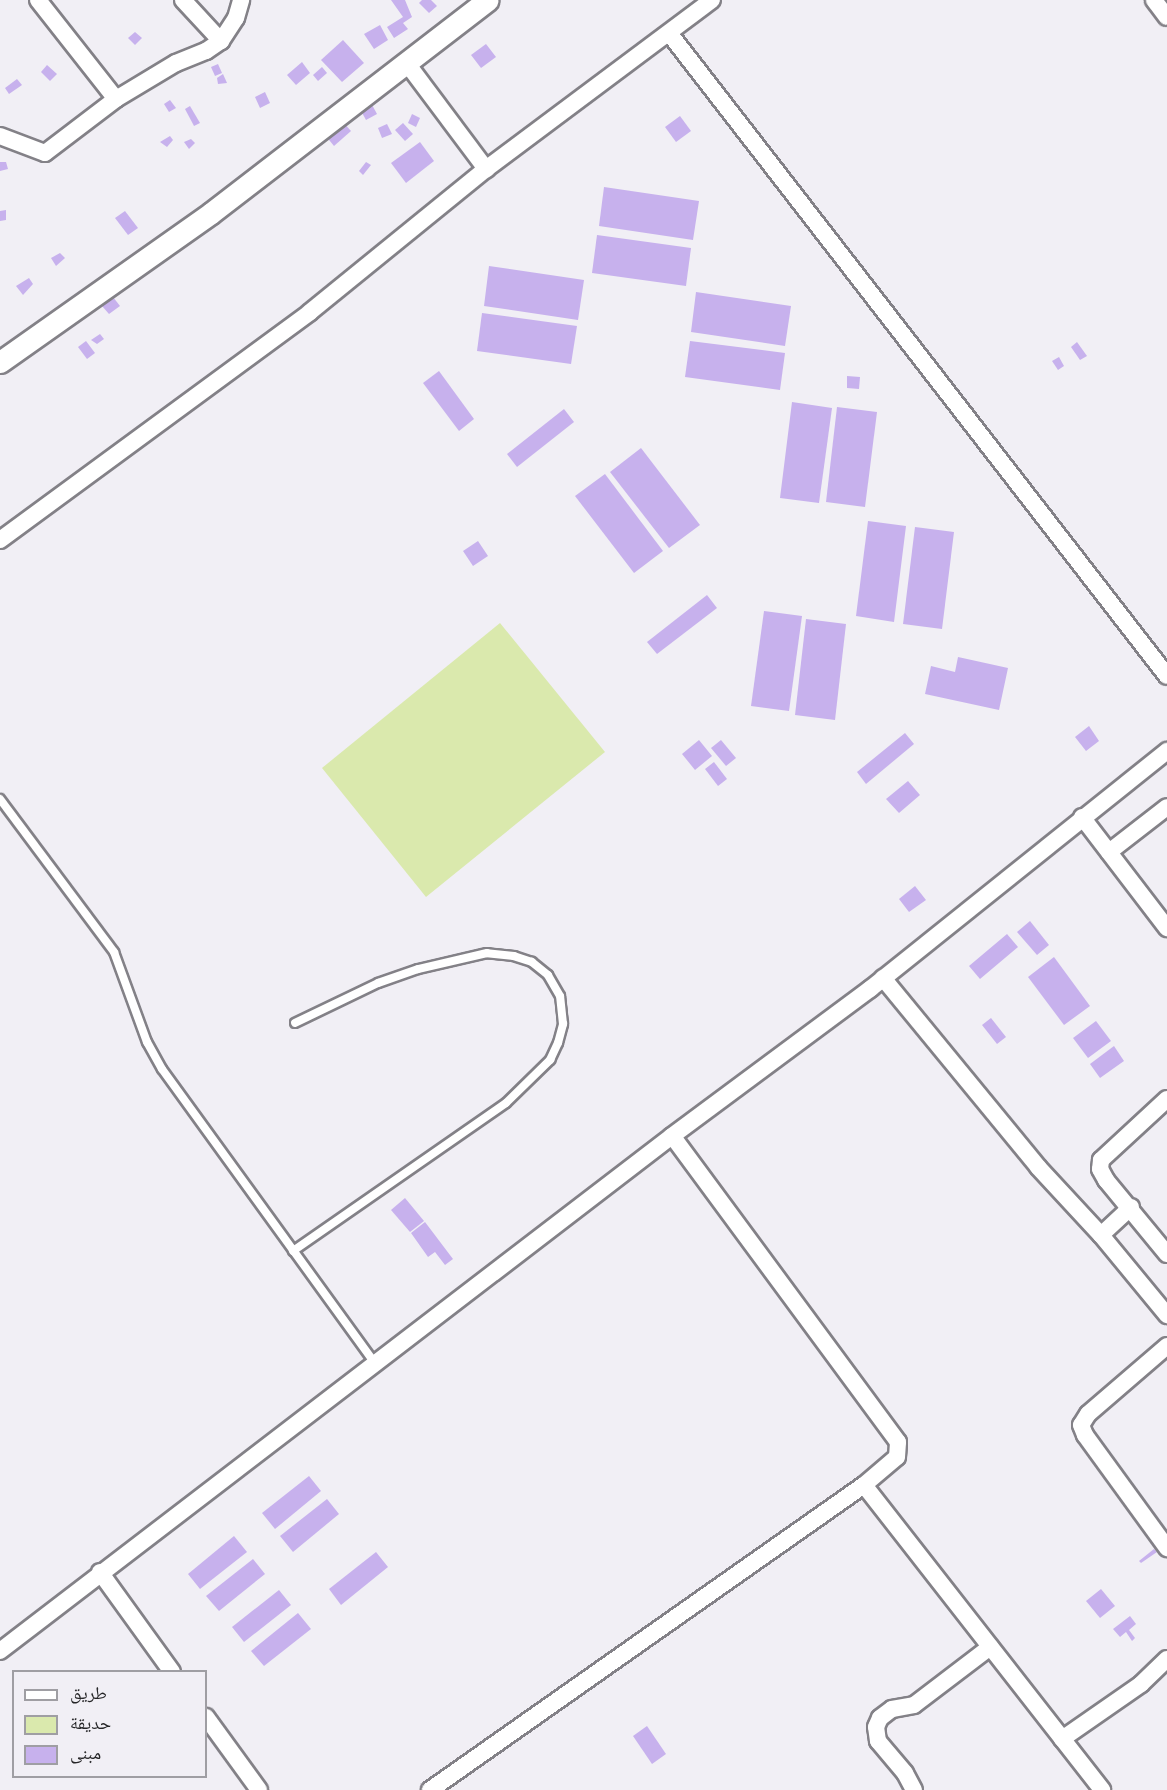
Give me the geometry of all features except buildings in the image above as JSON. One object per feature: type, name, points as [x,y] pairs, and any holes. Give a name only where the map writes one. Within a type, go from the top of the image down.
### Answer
[{"type":"street","points":[[38,0],[116,99]]},
{"type":"street","points":[[183,0],[221,41]]},
{"type":"street","points":[[0,136],[45,153],[116,99],[176,63],[206,51],[221,41],[236,18],[241,0]]},
{"type":"street","points":[[0,362],[211,213],[488,0]]},
{"type":"street","points":[[0,540],[310,312],[486,169],[712,0]]},
{"type":"street","points":[[1154,0],[1167,17]]},
{"type":"street","points":[[669,33],[1167,676]]},
{"type":"street","points":[[406,62],[486,169]]},
{"type":"street","points":[[0,1651],[100,1572],[672,1136],[884,978],[1167,751]]},
{"type":"street","points":[[1108,852],[1167,807]]},
{"type":"street","points":[[1082,817],[1167,928]]},
{"type":"street","points":[[884,978],[1038,1167],[1101,1235],[1167,1315]]},
{"type":"street","points":[[1167,1099],[1101,1160],[1100,1169],[1106,1180],[1131,1207],[1167,1254]]},
{"type":"street","points":[[430,1790],[864,1485],[897,1457],[898,1442],[672,1136]]},
{"type":"street","points":[[1101,1235],[1131,1207]]},
{"type":"street","points":[[1167,1346],[1088,1414],[1081,1425],[1085,1435],[1167,1548]]},
{"type":"street","points":[[864,1485],[1102,1790]]},
{"type":"street","points":[[100,1572],[171,1670]]},
{"type":"street","points":[[914,1790],[905,1773],[878,1741],[876,1727],[880,1718],[892,1709],[914,1705],[990,1647]]},
{"type":"street","points":[[1062,1739],[1141,1684],[1167,1659]]},
{"type":"street","points":[[207,1718],[259,1790]]},
{"type":"lane","points":[[0,799],[114,952],[147,1042],[162,1069],[375,1363]]},
{"type":"lane","points":[[293,1251],[506,1102],[550,1060],[563,1024],[560,996],[548,975],[532,962],[514,956],[487,953],[418,969],[378,983],[295,1023]]},
{"type":"green space","points":[[500,623],[605,752],[426,897],[322,768]]}]
